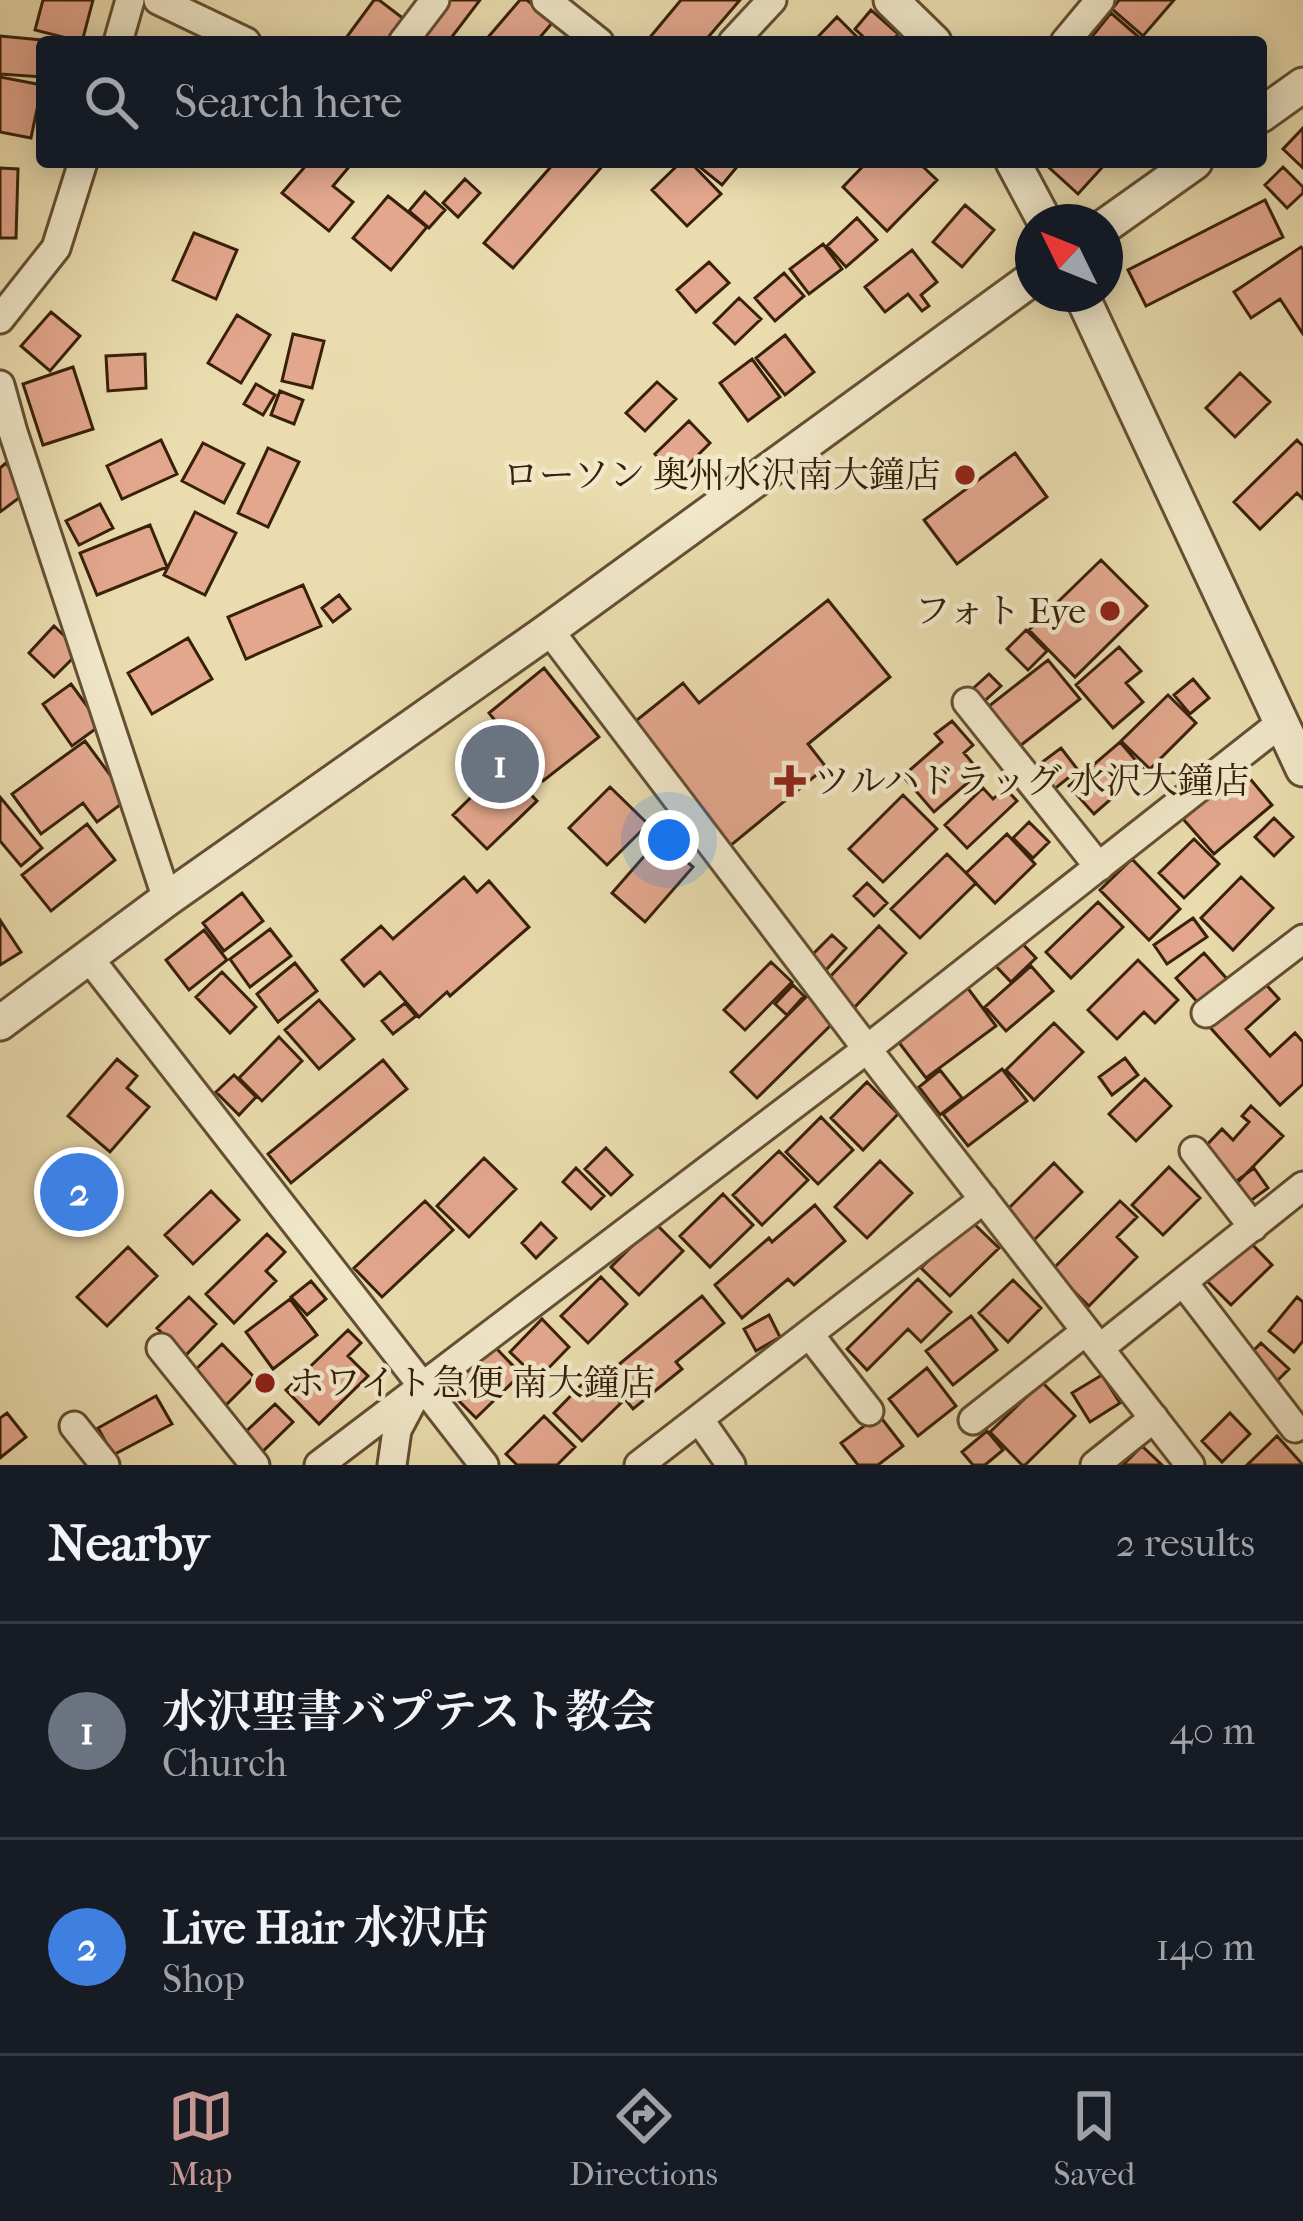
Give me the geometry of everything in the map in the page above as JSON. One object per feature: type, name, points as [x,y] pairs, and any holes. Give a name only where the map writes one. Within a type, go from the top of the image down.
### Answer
[{"type":"street","points":[[120,36],[130,0]]},
{"type":"street","points":[[158,0],[233,36]]},
{"type":"street","points":[[408,36],[435,0]]},
{"type":"street","points":[[546,0],[591,36]]},
{"type":"street","points":[[739,36],[772,0]]},
{"type":"street","points":[[891,0],[928,36]]},
{"type":"street","points":[[1070,36],[1100,0]]},
{"type":"street","points":[[1267,111],[1303,85]]},
{"type":"street","points":[[0,319],[56,248],[81,168]]},
{"type":"street","points":[[1016,168],[1035,204]]},
{"type":"street","points":[[1123,213],[1187,168]]},
{"type":"street","points":[[0,1023],[1015,291]]},
{"type":"street","points":[[1089,312],[1303,769]]},
{"type":"street","points":[[0,385],[6,433],[167,899]]},
{"type":"street","points":[[549,630],[1190,1465]]},
{"type":"street","points":[[968,702],[1099,866]]},
{"type":"street","points":[[319,1465],[867,1049],[1282,722]]},
{"type":"street","points":[[1206,1012],[1303,939]]},
{"type":"street","points":[[89,958],[484,1465]]},
{"type":"street","points":[[1194,1151],[1253,1226]]},
{"type":"street","points":[[973,1420],[1183,1282],[1303,1186]]},
{"type":"street","points":[[639,1465],[984,1198]]},
{"type":"street","points":[[1183,1282],[1295,1428]]},
{"type":"street","points":[[809,1334],[869,1411]]},
{"type":"street","points":[[161,1348],[255,1465]]},
{"type":"street","points":[[392,1465],[397,1430],[422,1384]]},
{"type":"street","points":[[1095,1465],[1154,1418]]},
{"type":"street","points":[[699,1419],[731,1465]]},
{"type":"street","points":[[74,1426],[105,1465]]},
{"type":"building","points":[[43,0],[93,0],[84,36],[35,30]]},
{"type":"building","points":[[374,0],[408,22],[398,36],[347,36]]},
{"type":"building","points":[[450,0],[480,0],[453,36],[423,36]]},
{"type":"building","points":[[520,0],[527,0],[553,22],[541,36],[489,36]]},
{"type":"building","points":[[681,0],[740,0],[709,36],[651,36]]},
{"type":"building","points":[[1119,0],[1174,0],[1143,36],[1112,9]]},
{"type":"building","points":[[871,10],[898,34],[863,36],[855,29]]},
{"type":"building","points":[[1111,13],[1138,36],[1092,36]]},
{"type":"building","points":[[837,17],[856,36],[819,36]]},
{"type":"building","points":[[0,36],[36,39],[36,77],[0,74]]},
{"type":"building","points":[[0,77],[36,84],[31,138],[0,132]]},
{"type":"building","points":[[1303,128],[1303,168],[1283,149]]},
{"type":"building","points":[[1283,167],[1303,187],[1303,193],[1287,208],[1265,185]]},
{"type":"building","points":[[0,168],[18,169],[16,238],[0,238]]},
{"type":"building","points":[[304,168],[348,168],[333,186],[353,202],[329,231],[282,193]]},
{"type":"building","points":[[550,168],[601,168],[513,268],[484,243]]},
{"type":"building","points":[[675,168],[696,168],[721,194],[687,226],[652,190]]},
{"type":"building","points":[[701,168],[736,168],[722,185]]},
{"type":"building","points":[[861,168],[924,168],[937,180],[887,231],[843,187]]},
{"type":"building","points":[[1050,168],[1102,168],[1078,194]]},
{"type":"building","points":[[465,179],[480,193],[458,217],[443,203]]},
{"type":"building","points":[[425,192],[445,210],[429,228],[409,211]]},
{"type":"building","points":[[388,196],[427,227],[391,270],[353,238]]},
{"type":"building","points":[[1265,200],[1283,237],[1146,306],[1128,270]]},
{"type":"building","points":[[965,205],[994,230],[962,267],[933,242]]},
{"type":"building","points":[[857,218],[877,240],[846,267],[827,246]]},
{"type":"building","points":[[194,233],[237,250],[216,299],[173,280]]},
{"type":"building","points":[[823,244],[842,269],[809,294],[790,269]]},
{"type":"building","points":[[1301,247],[1303,334],[1280,299],[1251,318],[1234,292]]},
{"type":"building","points":[[912,250],[937,282],[921,295],[929,306],[922,311],[908,294],[885,312],[865,287]]},
{"type":"building","points":[[709,262],[729,283],[696,312],[677,290]]},
{"type":"building","points":[[784,273],[804,296],[775,321],[755,298]]},
{"type":"building","points":[[739,298],[761,319],[735,344],[714,323]]},
{"type":"building","points":[[51,312],[80,336],[50,371],[21,346]]},
{"type":"building","points":[[237,315],[270,335],[241,383],[208,363]]},
{"type":"building","points":[[293,334],[324,341],[312,388],[282,381]]},
{"type":"building","points":[[785,335],[814,372],[785,395],[756,358]]},
{"type":"building","points":[[145,354],[146,388],[108,391],[106,356]]},
{"type":"building","points":[[752,359],[780,397],[748,421],[720,383]]},
{"type":"building","points":[[73,367],[93,429],[43,445],[23,384]]},
{"type":"building","points":[[1240,373],[1270,402],[1235,437],[1206,408]]},
{"type":"building","points":[[657,382],[676,399],[645,431],[626,413]]},
{"type":"building","points":[[256,384],[275,395],[263,415],[244,404]]},
{"type":"building","points":[[280,391],[303,400],[294,424],[271,415]]},
{"type":"building","points":[[689,421],[710,443],[677,476],[655,454]]},
{"type":"building","points":[[161,440],[177,474],[122,499],[107,466]]},
{"type":"building","points":[[1297,440],[1303,446],[1303,499],[1297,493],[1260,529],[1234,502]]},
{"type":"building","points":[[203,443],[244,464],[224,503],[182,481]]},
{"type":"building","points":[[268,448],[299,462],[268,527],[238,513]]},
{"type":"building","points":[[1015,453],[1047,497],[957,564],[924,520]]},
{"type":"building","points":[[6,463],[27,492],[0,512],[0,468]]},
{"type":"building","points":[[100,504],[113,528],[79,545],[66,521]]},
{"type":"building","points":[[195,512],[236,533],[205,595],[164,575]]},
{"type":"building","points":[[150,525],[167,567],[97,595],[80,553]]},
{"type":"building","points":[[1101,560],[1147,606],[1075,677],[1029,630]]},
{"type":"building","points":[[303,585],[321,626],[246,659],[228,617]]},
{"type":"building","points":[[339,595],[350,609],[333,622],[322,608]]},
{"type":"building","points":[[828,600],[890,677],[808,744],[826,767],[730,846],[632,724],[683,683],[699,703]]},
{"type":"building","points":[[54,626],[80,651],[54,677],[29,653]]},
{"type":"building","points":[[1026,630],[1047,651],[1028,670],[1007,649]]},
{"type":"building","points":[[188,638],[212,679],[152,714],[128,673]]},
{"type":"building","points":[[1119,647],[1141,671],[1126,683],[1143,702],[1113,728],[1076,685]]},
{"type":"building","points":[[1048,660],[1080,699],[1016,749],[984,710]]},
{"type":"building","points":[[544,668],[599,737],[543,781],[489,713]]},
{"type":"building","points":[[989,674],[1001,686],[979,706],[967,694]]},
{"type":"building","points":[[1193,679],[1209,698],[1190,714],[1174,695]]},
{"type":"building","points":[[71,684],[101,725],[72,746],[43,704]]},
{"type":"building","points":[[1168,695],[1196,723],[1150,769],[1121,741]]},
{"type":"building","points":[[952,721],[973,745],[964,753],[980,772],[934,812],[903,776],[942,742],[935,734]]},
{"type":"building","points":[[85,741],[128,799],[97,822],[83,803],[41,834],[12,794]]},
{"type":"building","points":[[1120,742],[1144,770],[1094,814],[1069,786]]},
{"type":"building","points":[[1061,748],[1078,770],[1047,795],[1029,772]]},
{"type":"building","points":[[503,766],[537,801],[487,849],[453,815]]},
{"type":"building","points":[[1242,769],[1272,805],[1214,854],[1183,819]]},
{"type":"building","points":[[610,787],[648,824],[607,865],[569,828]]},
{"type":"building","points":[[983,788],[993,799],[1005,788],[1017,801],[967,848],[945,825]]},
{"type":"building","points":[[903,795],[937,829],[883,882],[849,849]]},
{"type":"building","points":[[0,797],[42,848],[21,866],[0,841]]},
{"type":"building","points":[[1274,818],[1293,837],[1274,856],[1255,837]]},
{"type":"building","points":[[1029,822],[1049,842],[1033,858],[1013,838]]},
{"type":"building","points":[[87,824],[115,860],[51,911],[22,875]]},
{"type":"building","points":[[1007,834],[1035,864],[995,903],[966,873]]},
{"type":"building","points":[[660,838],[693,867],[645,922],[612,893]]},
{"type":"building","points":[[1194,839],[1219,864],[1184,898],[1159,873]]},
{"type":"building","points":[[947,854],[976,883],[920,938],[891,909]]},
{"type":"building","points":[[1132,859],[1180,909],[1149,940],[1100,890]]},
{"type":"building","points":[[464,877],[477,892],[489,881],[529,927],[419,1017],[380,972],[364,986],[342,960],[381,926],[393,939]]},
{"type":"building","points":[[1241,877],[1273,908],[1233,950],[1201,918]]},
{"type":"building","points":[[867,883],[887,903],[874,916],[854,896]]},
{"type":"building","points":[[242,893],[263,921],[224,951],[203,923]]},
{"type":"building","points":[[1098,902],[1123,927],[1071,978],[1046,952]]},
{"type":"building","points":[[1193,918],[1207,937],[1167,964],[1154,945]]},
{"type":"building","points":[[0,920],[21,952],[0,965]]},
{"type":"building","points":[[879,926],[906,953],[852,1010],[824,983]]},
{"type":"building","points":[[270,929],[291,956],[250,987],[230,959]]},
{"type":"building","points":[[204,930],[227,960],[189,990],[166,960]]},
{"type":"building","points":[[832,935],[846,948],[825,971],[810,957]]},
{"type":"building","points":[[1017,938],[1036,958],[1011,982],[992,962]]},
{"type":"building","points":[[1204,953],[1227,979],[1199,1004],[1176,978]]},
{"type":"building","points":[[1138,960],[1178,1000],[1155,1023],[1144,1012],[1117,1039],[1088,1010]]},
{"type":"building","points":[[771,962],[792,982],[745,1030],[724,1010]]},
{"type":"building","points":[[295,963],[317,991],[278,1022],[257,994]]},
{"type":"building","points":[[1031,966],[1053,991],[1006,1031],[985,1007]]},
{"type":"building","points":[[222,972],[256,1007],[230,1033],[196,997]]},
{"type":"building","points":[[1259,977],[1279,999],[1246,1029],[1270,1056],[1295,1033],[1303,1042],[1303,1084],[1280,1105],[1207,1024]]},
{"type":"building","points":[[964,983],[996,1026],[926,1078],[894,1036]]},
{"type":"building","points":[[793,985],[804,996],[787,1015],[775,1004]]},
{"type":"building","points":[[808,995],[834,1022],[757,1098],[731,1072]]},
{"type":"building","points":[[319,1000],[354,1039],[319,1069],[285,1030]]},
{"type":"building","points":[[405,1003],[416,1016],[393,1034],[382,1021]]},
{"type":"building","points":[[1054,1023],[1083,1052],[1034,1100],[1006,1070]]},
{"type":"building","points":[[279,1037],[302,1061],[262,1101],[239,1078]]},
{"type":"building","points":[[1125,1058],[1138,1075],[1112,1095],[1099,1077]]},
{"type":"building","points":[[117,1059],[137,1076],[127,1088],[149,1107],[110,1152],[68,1116]]},
{"type":"building","points":[[383,1060],[407,1089],[291,1183],[268,1154]]},
{"type":"building","points":[[1002,1069],[1027,1101],[968,1146],[943,1114]]},
{"type":"building","points":[[940,1070],[962,1098],[940,1115],[919,1087]]},
{"type":"building","points":[[234,1075],[256,1097],[239,1115],[216,1092]]},
{"type":"building","points":[[1145,1079],[1171,1106],[1136,1141],[1109,1114]]},
{"type":"building","points":[[867,1082],[898,1114],[863,1150],[831,1118]]},
{"type":"building","points":[[1251,1106],[1283,1136],[1233,1187],[1199,1153],[1222,1129],[1233,1140],[1249,1122],[1242,1116]]},
{"type":"building","points":[[821,1117],[853,1150],[818,1184],[786,1152]]},
{"type":"building","points":[[606,1148],[632,1175],[611,1195],[585,1169]]},
{"type":"building","points":[[779,1151],[808,1180],[762,1225],[733,1195]]},
{"type":"building","points":[[484,1158],[516,1189],[469,1237],[437,1206]]},
{"type":"building","points":[[880,1161],[912,1193],[867,1238],[835,1207]]},
{"type":"building","points":[[1054,1163],[1082,1192],[1033,1241],[1004,1213]]},
{"type":"building","points":[[1169,1167],[1200,1198],[1163,1235],[1132,1205]]},
{"type":"building","points":[[576,1168],[604,1196],[591,1209],[563,1182]]},
{"type":"building","points":[[1254,1168],[1268,1188],[1245,1205],[1231,1185]]},
{"type":"building","points":[[211,1191],[239,1220],[193,1264],[165,1235]]},
{"type":"building","points":[[723,1194],[753,1225],[710,1267],[680,1236]]},
{"type":"building","points":[[425,1201],[453,1230],[382,1297],[354,1268]]},
{"type":"building","points":[[1120,1201],[1137,1217],[1117,1237],[1137,1257],[1089,1306],[1052,1270]]},
{"type":"building","points":[[815,1205],[845,1241],[794,1285],[788,1279],[742,1318],[715,1285]]},
{"type":"building","points":[[970,1220],[999,1248],[950,1296],[921,1268]]},
{"type":"building","points":[[541,1223],[556,1238],[536,1258],[522,1243]]},
{"type":"building","points":[[655,1223],[683,1251],[639,1295],[611,1267]]},
{"type":"building","points":[[267,1234],[285,1252],[266,1271],[276,1281],[234,1323],[206,1294]]},
{"type":"building","points":[[1247,1239],[1272,1265],[1231,1305],[1205,1279]]},
{"type":"building","points":[[128,1247],[157,1276],[107,1326],[77,1297]]},
{"type":"building","points":[[601,1277],[627,1304],[588,1343],[561,1316]]},
{"type":"building","points":[[918,1279],[951,1312],[921,1342],[908,1329],[867,1370],[847,1349]]},
{"type":"building","points":[[1013,1280],[1041,1308],[1008,1342],[979,1313]]},
{"type":"building","points":[[311,1281],[326,1299],[307,1315],[291,1297]]},
{"type":"building","points":[[702,1296],[724,1323],[676,1362],[682,1369],[633,1409],[606,1375]]},
{"type":"building","points":[[189,1297],[216,1324],[185,1356],[157,1328]]},
{"type":"building","points":[[1297,1297],[1303,1302],[1303,1341],[1294,1352],[1269,1331]]},
{"type":"building","points":[[290,1299],[317,1335],[273,1369],[246,1332]]},
{"type":"building","points":[[769,1315],[780,1337],[756,1351],[744,1329]]},
{"type":"building","points":[[971,1316],[997,1350],[953,1385],[926,1351]]},
{"type":"building","points":[[542,1319],[569,1347],[538,1379],[510,1352]]},
{"type":"building","points":[[348,1330],[361,1343],[348,1356],[368,1376],[319,1424],[286,1390]]},
{"type":"building","points":[[1261,1343],[1289,1369],[1276,1382],[1249,1355]]},
{"type":"building","points":[[222,1344],[254,1377],[222,1409],[190,1375]]},
{"type":"building","points":[[494,1346],[521,1374],[476,1418],[448,1390]]},
{"type":"building","points":[[927,1368],[956,1406],[918,1436],[889,1399]]},
{"type":"building","points":[[592,1374],[621,1403],[582,1441],[554,1413]]},
{"type":"building","points":[[1102,1375],[1120,1403],[1090,1422],[1072,1393]]},
{"type":"building","points":[[1042,1382],[1075,1416],[1022,1465],[990,1432]]},
{"type":"building","points":[[156,1396],[172,1424],[113,1455],[98,1428]]},
{"type":"building","points":[[275,1404],[293,1422],[257,1457],[239,1438]]},
{"type":"building","points":[[7,1413],[26,1437],[0,1458],[0,1418]]},
{"type":"building","points":[[1230,1413],[1250,1434],[1222,1462],[1202,1441]]},
{"type":"building","points":[[879,1415],[903,1446],[878,1465],[858,1465],[841,1443]]},
{"type":"building","points":[[544,1416],[575,1447],[557,1465],[517,1465],[506,1454]]},
{"type":"building","points":[[987,1431],[1003,1450],[985,1465],[973,1465],[962,1452]]},
{"type":"building","points":[[1277,1436],[1303,1465],[1247,1465]]},
{"type":"building","points":[[1142,1446],[1162,1465],[1123,1465]]},
{"type":"place","name":"ローソン 奥州水沢南大鐘店","points":[[965,475]]},
{"type":"place","name":"フォト Eye","points":[[1110,611]]},
{"type":"place","name":"水沢聖書バプテスト教会","points":[[500,764]]},
{"type":"place","name":"ツルハドラッグ 水沢大鐘店","points":[[790,781]]},
{"type":"place","name":"Live Hair 水沢店","points":[[79,1192]]},
{"type":"place","name":"ホワイト急便 南大鐘店","points":[[265,1383]]}]
